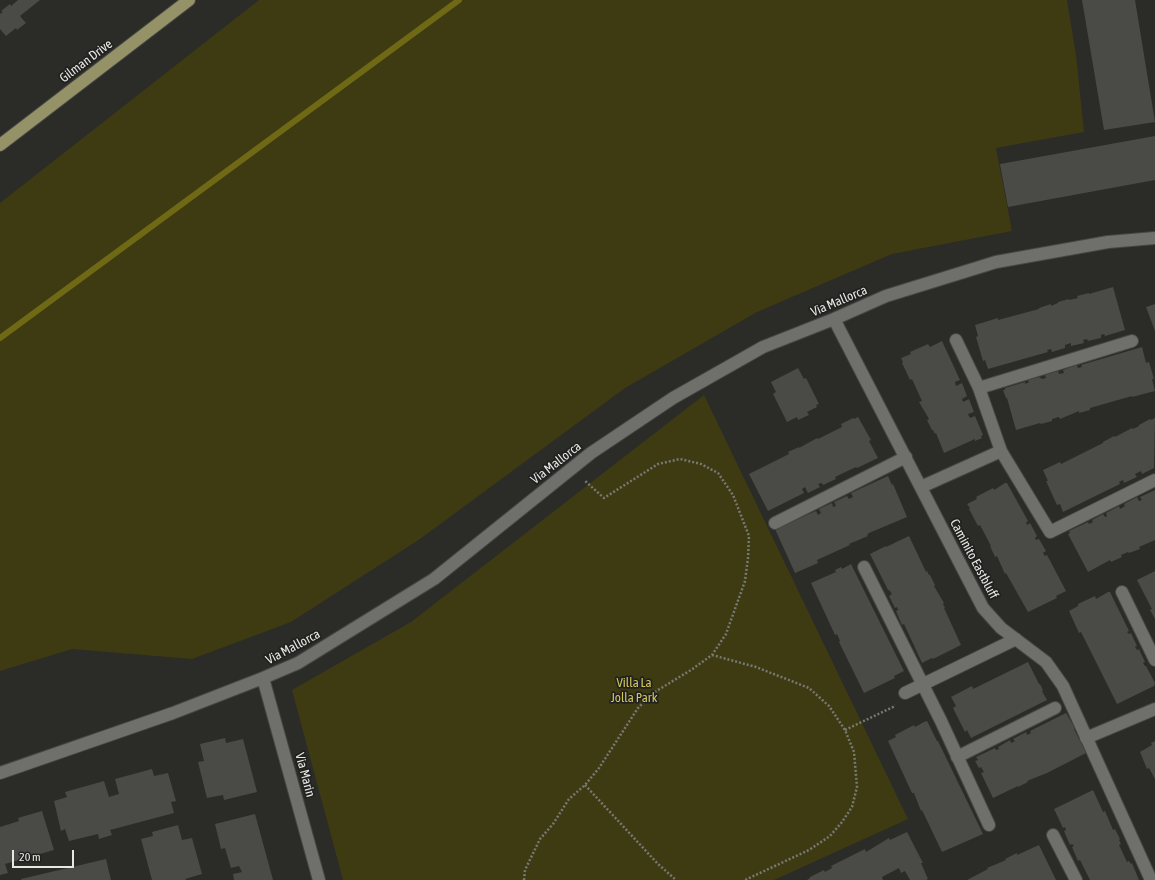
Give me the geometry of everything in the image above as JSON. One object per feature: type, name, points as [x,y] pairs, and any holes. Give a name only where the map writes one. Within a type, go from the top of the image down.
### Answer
[{"type":"main road","name":"Gilman Drive","points":[[0,145],[189,0]]},
{"type":"street","name":"Via Mallorca","points":[[0,773],[173,713],[298,663],[434,579],[591,453],[673,398],[763,347],[834,319],[886,296],[996,262],[1108,242],[1155,238]]},
{"type":"street","name":"Caminito Eastbluff","points":[[834,319],[983,608],[1001,628],[1046,662],[1063,686],[1151,880]]},
{"type":"street","points":[[956,340],[979,388],[1002,451],[1050,532],[1155,480]]},
{"type":"street","points":[[979,388],[1132,341]]},
{"type":"street","points":[[921,488],[1002,451]]},
{"type":"street","points":[[775,523],[906,457]]},
{"type":"street","points":[[864,568],[989,825]]},
{"type":"street","points":[[1122,592],[1150,636],[1155,660]]},
{"type":"street","points":[[905,693],[1016,640]]},
{"type":"street","name":"Via Marin","points":[[263,678],[319,880]]},
{"type":"street","points":[[957,757],[1054,708]]},
{"type":"street","points":[[1086,738],[1155,709]]},
{"type":"street","points":[[1053,834],[1076,880]]},
{"type":"path","points":[[524,880],[525,870],[540,838],[553,824],[569,799],[585,785],[600,768],[638,708],[653,693],[691,670],[712,655],[726,634],[745,581],[748,558],[749,536],[733,495],[718,473],[701,464],[680,459],[658,464],[604,498],[573,468]]},
{"type":"path","points":[[712,655],[756,667],[809,688],[829,706],[845,730],[854,752],[856,787],[852,807],[830,836],[809,850],[746,880]]},
{"type":"path","points":[[845,730],[893,708],[905,693]]},
{"type":"path","points":[[585,785],[658,864],[676,880]]},
{"type":"green space","points":[[259,0],[1067,0],[1076,55],[1084,132],[996,148],[1012,231],[892,254],[757,312],[625,388],[420,539],[291,622],[192,659],[72,649],[0,671],[0,203]]},
{"type":"green space","name":"Villa La Jolla Park","points":[[704,395],[908,819],[774,880],[343,880],[292,690],[411,622]]},
{"type":"building","points":[[18,0],[40,0],[20,16],[26,23],[17,30],[16,28],[6,36],[0,29],[0,14],[3,12],[1,11],[10,4],[11,6]]},
{"type":"building","points":[[1082,0],[1135,0],[1155,122],[1104,130]]},
{"type":"building","points":[[1155,136],[1155,180],[1008,207],[1000,164]]},
{"type":"building","points":[[1113,287],[1125,330],[1105,336],[1104,334],[1101,335],[1101,338],[1088,341],[1087,339],[1083,340],[1084,343],[1071,346],[1071,343],[1065,345],[1065,348],[1052,352],[1051,349],[1047,350],[1048,352],[988,369],[985,360],[983,361],[976,337],[978,336],[975,325],[998,318],[998,320],[1039,309],[1051,304],[1051,306],[1058,302],[1078,298],[1077,296]]},
{"type":"building","points":[[1155,304],[1155,331],[1146,307]]},
{"type":"building","points":[[942,341],[960,380],[955,382],[956,386],[962,383],[967,396],[962,399],[963,402],[969,399],[974,412],[968,414],[970,418],[975,416],[983,435],[981,436],[982,438],[975,441],[975,439],[944,453],[936,433],[935,434],[932,430],[927,420],[929,419],[919,402],[922,401],[912,379],[910,380],[901,358],[928,344],[930,347]]},
{"type":"building","points":[[1142,347],[1146,363],[1149,362],[1154,379],[1152,379],[1155,391],[1132,396],[1090,408],[1090,410],[1079,413],[1079,411],[1060,419],[1059,417],[1052,419],[1052,421],[1016,430],[1007,398],[1003,390],[1005,390],[1005,388],[1025,382],[1025,384],[1029,382],[1028,380],[1039,377],[1042,379],[1046,378],[1045,375],[1058,371],[1059,374],[1064,373],[1063,370],[1077,365],[1078,368],[1082,367],[1081,365]]},
{"type":"building","points":[[798,368],[804,379],[806,378],[819,404],[816,405],[817,407],[807,412],[809,415],[798,420],[797,417],[787,422],[773,394],[776,392],[771,382]]},
{"type":"building","points":[[858,417],[871,440],[869,441],[878,458],[835,477],[836,479],[823,485],[822,483],[818,484],[820,487],[808,493],[805,487],[802,489],[804,493],[768,511],[749,474],[789,454],[788,452],[842,427],[841,424]]},
{"type":"building","points":[[1155,418],[1154,468],[1142,474],[1141,471],[1135,474],[1137,477],[1124,483],[1123,480],[1119,482],[1120,484],[1063,512],[1060,504],[1057,505],[1046,481],[1048,481],[1043,470],[1060,462],[1061,464],[1114,436],[1115,437],[1150,419]]},
{"type":"building","points":[[888,476],[907,517],[869,533],[867,535],[868,536],[817,560],[818,563],[795,573],[775,529],[816,511],[818,515],[821,513],[819,509],[832,503],[833,507],[836,506],[834,502],[847,496],[849,499],[853,497],[851,493]]},
{"type":"building","points":[[1007,483],[1028,521],[1026,523],[1027,525],[1030,523],[1037,536],[1035,538],[1036,540],[1039,539],[1046,551],[1043,553],[1045,556],[1047,555],[1066,591],[1056,596],[1057,598],[1028,612],[1006,573],[1005,574],[997,556],[995,557],[980,525],[978,526],[967,504],[977,499],[976,497],[993,488],[994,490]]},
{"type":"building","points":[[1155,490],[1155,540],[1139,547],[1140,549],[1121,555],[1122,557],[1111,562],[1110,560],[1088,572],[1068,534],[1070,533],[1069,531],[1088,522],[1089,524],[1093,522],[1092,520],[1103,514],[1105,517],[1107,516],[1106,513],[1119,506],[1120,509],[1125,506],[1124,504],[1137,497],[1139,501],[1142,500],[1140,497]]},
{"type":"building","points":[[909,536],[926,572],[927,571],[930,575],[935,585],[934,586],[944,603],[944,608],[961,645],[922,663],[904,624],[902,625],[896,611],[898,610],[897,607],[895,608],[889,596],[892,594],[888,590],[870,554]]},
{"type":"building","points":[[851,564],[904,671],[894,676],[895,678],[864,693],[839,642],[840,641],[837,634],[835,635],[811,583],[836,572],[835,570],[841,567],[842,569]]},
{"type":"building","points":[[1155,571],[1155,619],[1150,610],[1152,609],[1137,580]]},
{"type":"building","points":[[1110,592],[1129,631],[1127,632],[1129,634],[1131,633],[1137,646],[1135,647],[1137,650],[1139,649],[1145,662],[1143,663],[1155,683],[1154,686],[1117,704],[1081,632],[1079,633],[1069,611],[1078,606],[1078,604],[1095,596],[1096,599]]},
{"type":"building","points":[[1028,662],[1047,700],[971,738],[967,730],[965,732],[953,708],[956,706],[951,697],[972,686],[973,689]]},
{"type":"building","points":[[1066,713],[1075,728],[1074,729],[1086,753],[993,798],[981,773],[984,772],[981,767],[979,768],[975,761],[978,760],[976,757],[995,748],[996,750],[999,749],[998,747],[1010,740],[1011,743],[1015,741],[1013,739],[1026,732],[1027,735],[1031,733],[1030,731]]},
{"type":"building","points":[[927,721],[983,834],[942,852],[888,741],[896,737],[895,735],[914,725],[915,727]]},
{"type":"building","points":[[225,738],[226,743],[243,739],[257,792],[224,800],[223,795],[207,798],[198,762],[204,761],[200,744]]},
{"type":"building","points":[[1155,741],[1155,779],[1149,768],[1147,769],[1140,752],[1152,745],[1151,743]]},
{"type":"building","points":[[152,769],[154,776],[168,773],[176,801],[171,802],[174,813],[110,830],[112,835],[99,839],[98,834],[69,841],[65,829],[61,831],[54,801],[67,797],[65,792],[104,781],[109,797],[119,794],[115,779]]},
{"type":"building","points":[[1093,790],[1103,812],[1105,811],[1113,830],[1115,829],[1120,839],[1121,844],[1119,845],[1127,862],[1129,861],[1131,864],[1132,863],[1139,880],[1090,880],[1080,860],[1078,861],[1072,847],[1074,846],[1072,844],[1070,845],[1064,831],[1066,830],[1065,827],[1063,828],[1054,809]]},
{"type":"building","points":[[42,811],[54,850],[5,864],[8,873],[0,875],[0,827],[19,821],[18,818]]},
{"type":"building","points":[[255,814],[273,880],[234,880],[233,874],[242,872],[239,866],[231,868],[225,848],[221,849],[215,824]]},
{"type":"building","points":[[178,825],[182,840],[192,838],[202,874],[185,879],[186,880],[152,880],[141,839],[153,836],[152,832]]},
{"type":"building","points":[[907,832],[923,863],[921,863],[928,879],[926,880],[910,880],[905,871],[901,873],[899,868],[882,877],[883,880],[807,880],[824,870],[825,872],[832,868],[831,866],[865,849],[866,852],[889,838],[890,840]]},
{"type":"building","points":[[1039,845],[1056,880],[967,880],[1017,853],[1017,855]]},
{"type":"building","points":[[106,859],[111,880],[21,880],[21,879]]},
{"type":"waterway","points":[[0,338],[459,0]]}]
